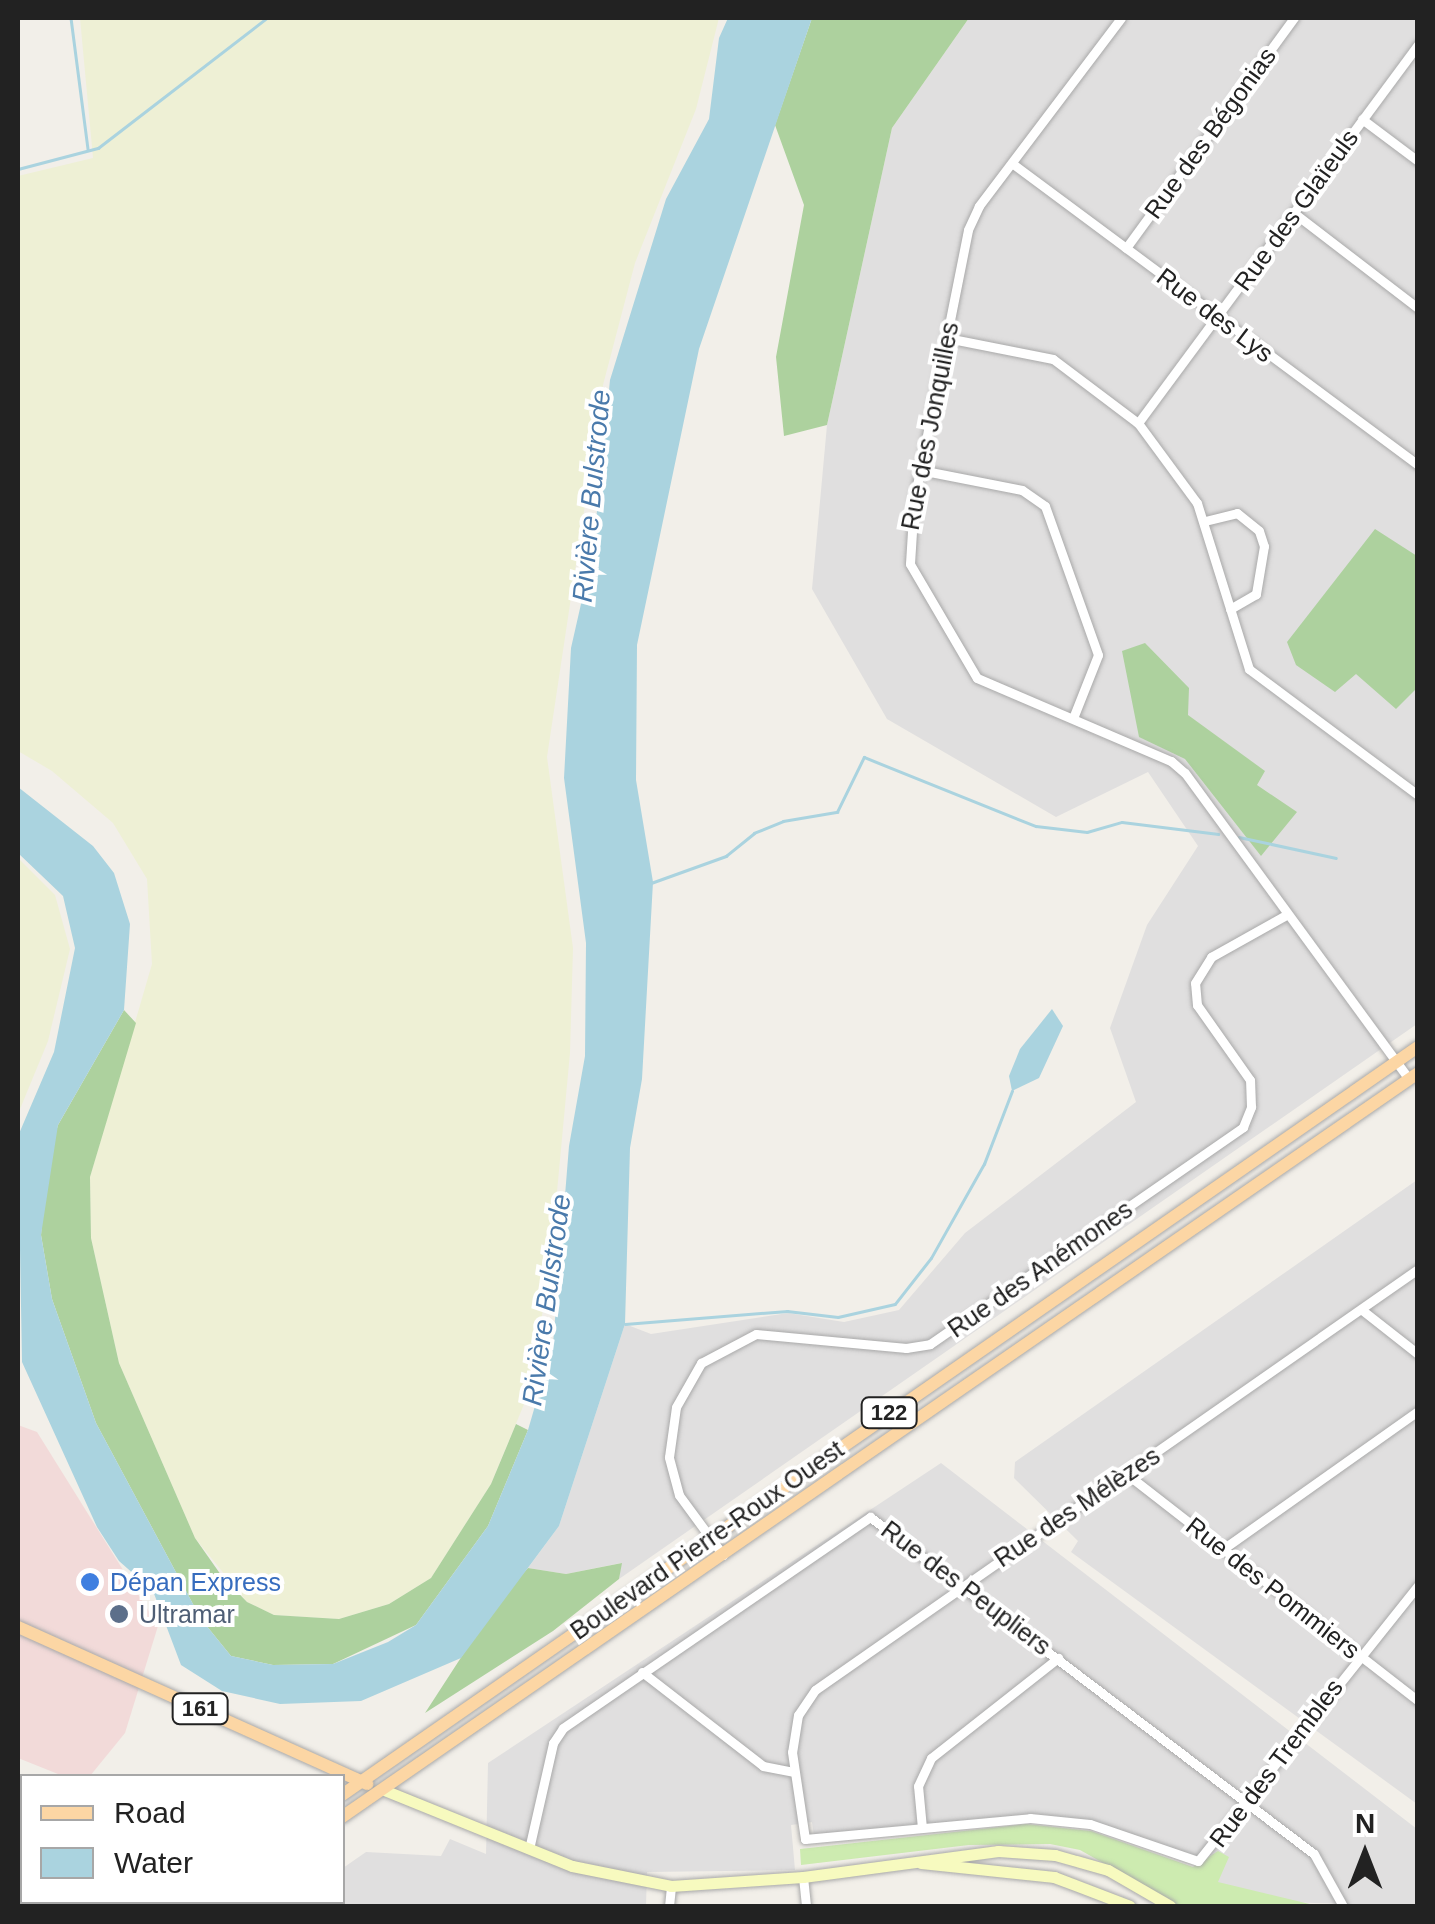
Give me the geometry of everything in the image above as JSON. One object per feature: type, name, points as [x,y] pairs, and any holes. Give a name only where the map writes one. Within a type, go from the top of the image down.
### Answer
[{"type":"main road","name":"Boulevard Pierre-Roux Ouest","points":[[345,1792],[1418,1047]]},
{"type":"main road","name":"Boulevard Pierre-Roux Ouest","points":[[345,1815],[1413,1076]]},
{"type":"main road","name":"161","points":[[18,1627],[344,1774]]},
{"type":"main road","name":"161","points":[[345,1774],[384,1790]]},
{"type":"main road","points":[[384,1790],[529,1849],[604,1874],[671,1886],[802,1877],[998,1851],[1054,1855],[1108,1870],[1170,1906]]},
{"type":"main road","points":[[917,1862],[1054,1876],[1130,1906]]},
{"type":"street","name":"Rue des Jonquilles","points":[[1121,18],[968,230],[920,470],[908,553],[968,668],[977,678],[1073,718],[1185,773],[1396,1062],[1413,1076]]},
{"type":"street","name":"Rue des Bégonias","points":[[1126,248],[1294,18]]},
{"type":"street","name":"Rue des Glaïeuls","points":[[1138,423],[1418,44]]},
{"type":"street","points":[[1362,119],[1418,161]]},
{"type":"street","name":"Rue des Lys","points":[[1013,164],[1418,466]]},
{"type":"street","points":[[1294,213],[1418,308]]},
{"type":"street","points":[[947,338],[1053,360],[1138,423],[1205,521],[1242,659],[1255,677],[1415,789]]},
{"type":"street","points":[[920,470],[1022,490],[1045,506],[1098,655],[1073,718]]},
{"type":"street","points":[[1205,521],[1237,513],[1259,531],[1264,546],[1256,594],[1230,609]]},
{"type":"street","name":"Rue des Anémones","points":[[723,1555],[679,1495],[668,1440],[685,1384],[701,1362],[756,1334],[906,1348],[930,1344],[1243,1127],[1251,1107],[1250,1080],[1197,1005],[1194,983],[1222,950],[1286,914]]},
{"type":"street","name":"Rue des Mélèzes","points":[[805,1839],[794,1772],[794,1731],[804,1701],[962,1584],[1128,1475],[1418,1269]]},
{"type":"street","points":[[1362,1310],[1418,1354]]},
{"type":"street","points":[[1223,1549],[1418,1410]]},
{"type":"street","name":"Rue des Pommiers","points":[[1128,1475],[1418,1701]]},
{"type":"street","name":"Rue des Peupliers","points":[[529,1849],[556,1736],[864,1518],[962,1584],[1324,1864],[1344,1906]]},
{"type":"street","name":"Rue des Trembles","points":[[805,1839],[1064,1820],[1198,1861],[1358,1654],[1418,1585]]},
{"type":"street","points":[[922,1828],[918,1786],[931,1758],[1058,1658]]},
{"type":"street","points":[[642,1672],[762,1766],[794,1772]]},
{"type":"street","points":[[802,1877],[806,1906]]},
{"type":"street","points":[[669,1906],[671,1886]]},
{"type":"shaded area","points":[[969,18],[1417,18],[1417,1024],[619,1579],[621,1563],[566,1574],[528,1568],[559,1526],[625,1324],[651,1334],[788,1313],[844,1322],[899,1310],[965,1233],[1136,1102],[1110,1028],[1147,925],[1198,846],[1148,772],[1056,817],[887,719],[812,589],[827,425],[892,128]]},
{"type":"shaded area","points":[[1417,1180],[1417,1804],[1071,1552],[1078,1541],[1014,1478],[1015,1462]]},
{"type":"shaded area","points":[[18,1425],[37,1432],[158,1626],[125,1733],[92,1774],[58,1774],[18,1758]]},
{"type":"shaded area","points":[[941,1463],[1417,1829],[1417,1906],[1280,1902],[1215,1882],[1219,1869],[1106,1825],[1065,1818],[814,1837],[812,1822],[791,1825],[795,1870],[647,1872],[646,1906],[287,1906],[345,1904],[345,1867],[366,1852],[441,1856],[450,1839],[486,1854],[488,1763]]},
{"type":"green space","points":[[80,18],[719,18],[696,109],[635,263],[603,385],[547,757],[573,948],[570,1053],[549,1277],[527,1397],[491,1484],[431,1578],[389,1604],[339,1619],[274,1615],[247,1602],[195,1538],[119,1363],[91,1238],[90,1177],[152,964],[147,879],[113,823],[52,771],[18,751],[18,176],[93,158]]},
{"type":"green space","points":[[812,18],[969,18],[892,128],[827,425],[784,436],[776,357],[804,205],[775,125]]},
{"type":"green space","points":[[1375,529],[1417,556],[1417,688],[1396,709],[1356,674],[1335,692],[1296,665],[1287,642]]},
{"type":"green space","points":[[1145,643],[1189,688],[1188,715],[1265,771],[1257,785],[1297,812],[1261,856],[1185,759],[1139,737],[1122,651]]},
{"type":"green space","points":[[18,858],[55,895],[70,949],[48,1041],[18,1114]]},
{"type":"green space","points":[[124,1010],[136,1023],[90,1177],[91,1238],[119,1363],[195,1538],[221,1575],[247,1602],[274,1615],[339,1619],[389,1604],[431,1578],[491,1484],[516,1424],[528,1430],[488,1526],[416,1625],[333,1664],[273,1665],[231,1656],[201,1619],[96,1423],[52,1299],[41,1235],[47,1163],[58,1125]]},
{"type":"green space","points":[[622,1563],[619,1579],[553,1631],[425,1713],[497,1602],[528,1568],[566,1574]]},
{"type":"green space","points":[[1026,1824],[1091,1831],[1193,1867],[1218,1851],[1229,1857],[1218,1882],[1318,1906],[1180,1906],[1080,1850],[1050,1844],[969,1845],[801,1865],[800,1849]]},
{"type":"water","points":[[728,18],[812,18],[699,349],[637,645],[636,780],[653,882],[642,1079],[630,1148],[625,1324],[559,1526],[461,1658],[361,1701],[280,1704],[222,1691],[181,1665],[153,1591],[119,1561],[97,1527],[22,1362],[18,1136],[54,1052],[75,948],[63,896],[18,853],[18,787],[93,846],[114,873],[130,924],[124,1010],[58,1125],[41,1235],[52,1299],[96,1423],[201,1619],[231,1656],[273,1665],[333,1664],[388,1642],[416,1625],[488,1526],[528,1430],[553,1344],[569,1146],[585,1056],[586,943],[564,778],[571,648],[593,551],[610,380],[666,199],[709,119],[719,38]]},
{"type":"water","points":[[1052,1009],[1063,1026],[1039,1078],[1012,1091],[1009,1076],[1020,1049]]},
{"type":"waterway","points":[[71,18],[88,149]]},
{"type":"waterway","points":[[18,169],[98,148],[267,18]]},
{"type":"waterway","points":[[651,883],[726,856],[754,833],[783,821],[837,812],[864,757],[1036,826],[1087,832],[1122,822],[1218,834]]},
{"type":"waterway","points":[[1239,837],[1336,858]]},
{"type":"waterway","points":[[625,1324],[787,1311],[838,1317],[895,1304],[931,1258],[984,1164],[1012,1091]]},
{"type":"place","name":"Dépan Express","points":[[90,1582]]},
{"type":"place","name":"Ultramar","points":[[119,1614]]},
{"type":"water label","name":"Rivière Bulstrode","points":[[592,496]]},
{"type":"water label","name":"Rivière Bulstrode","points":[[547,1300]]}]
